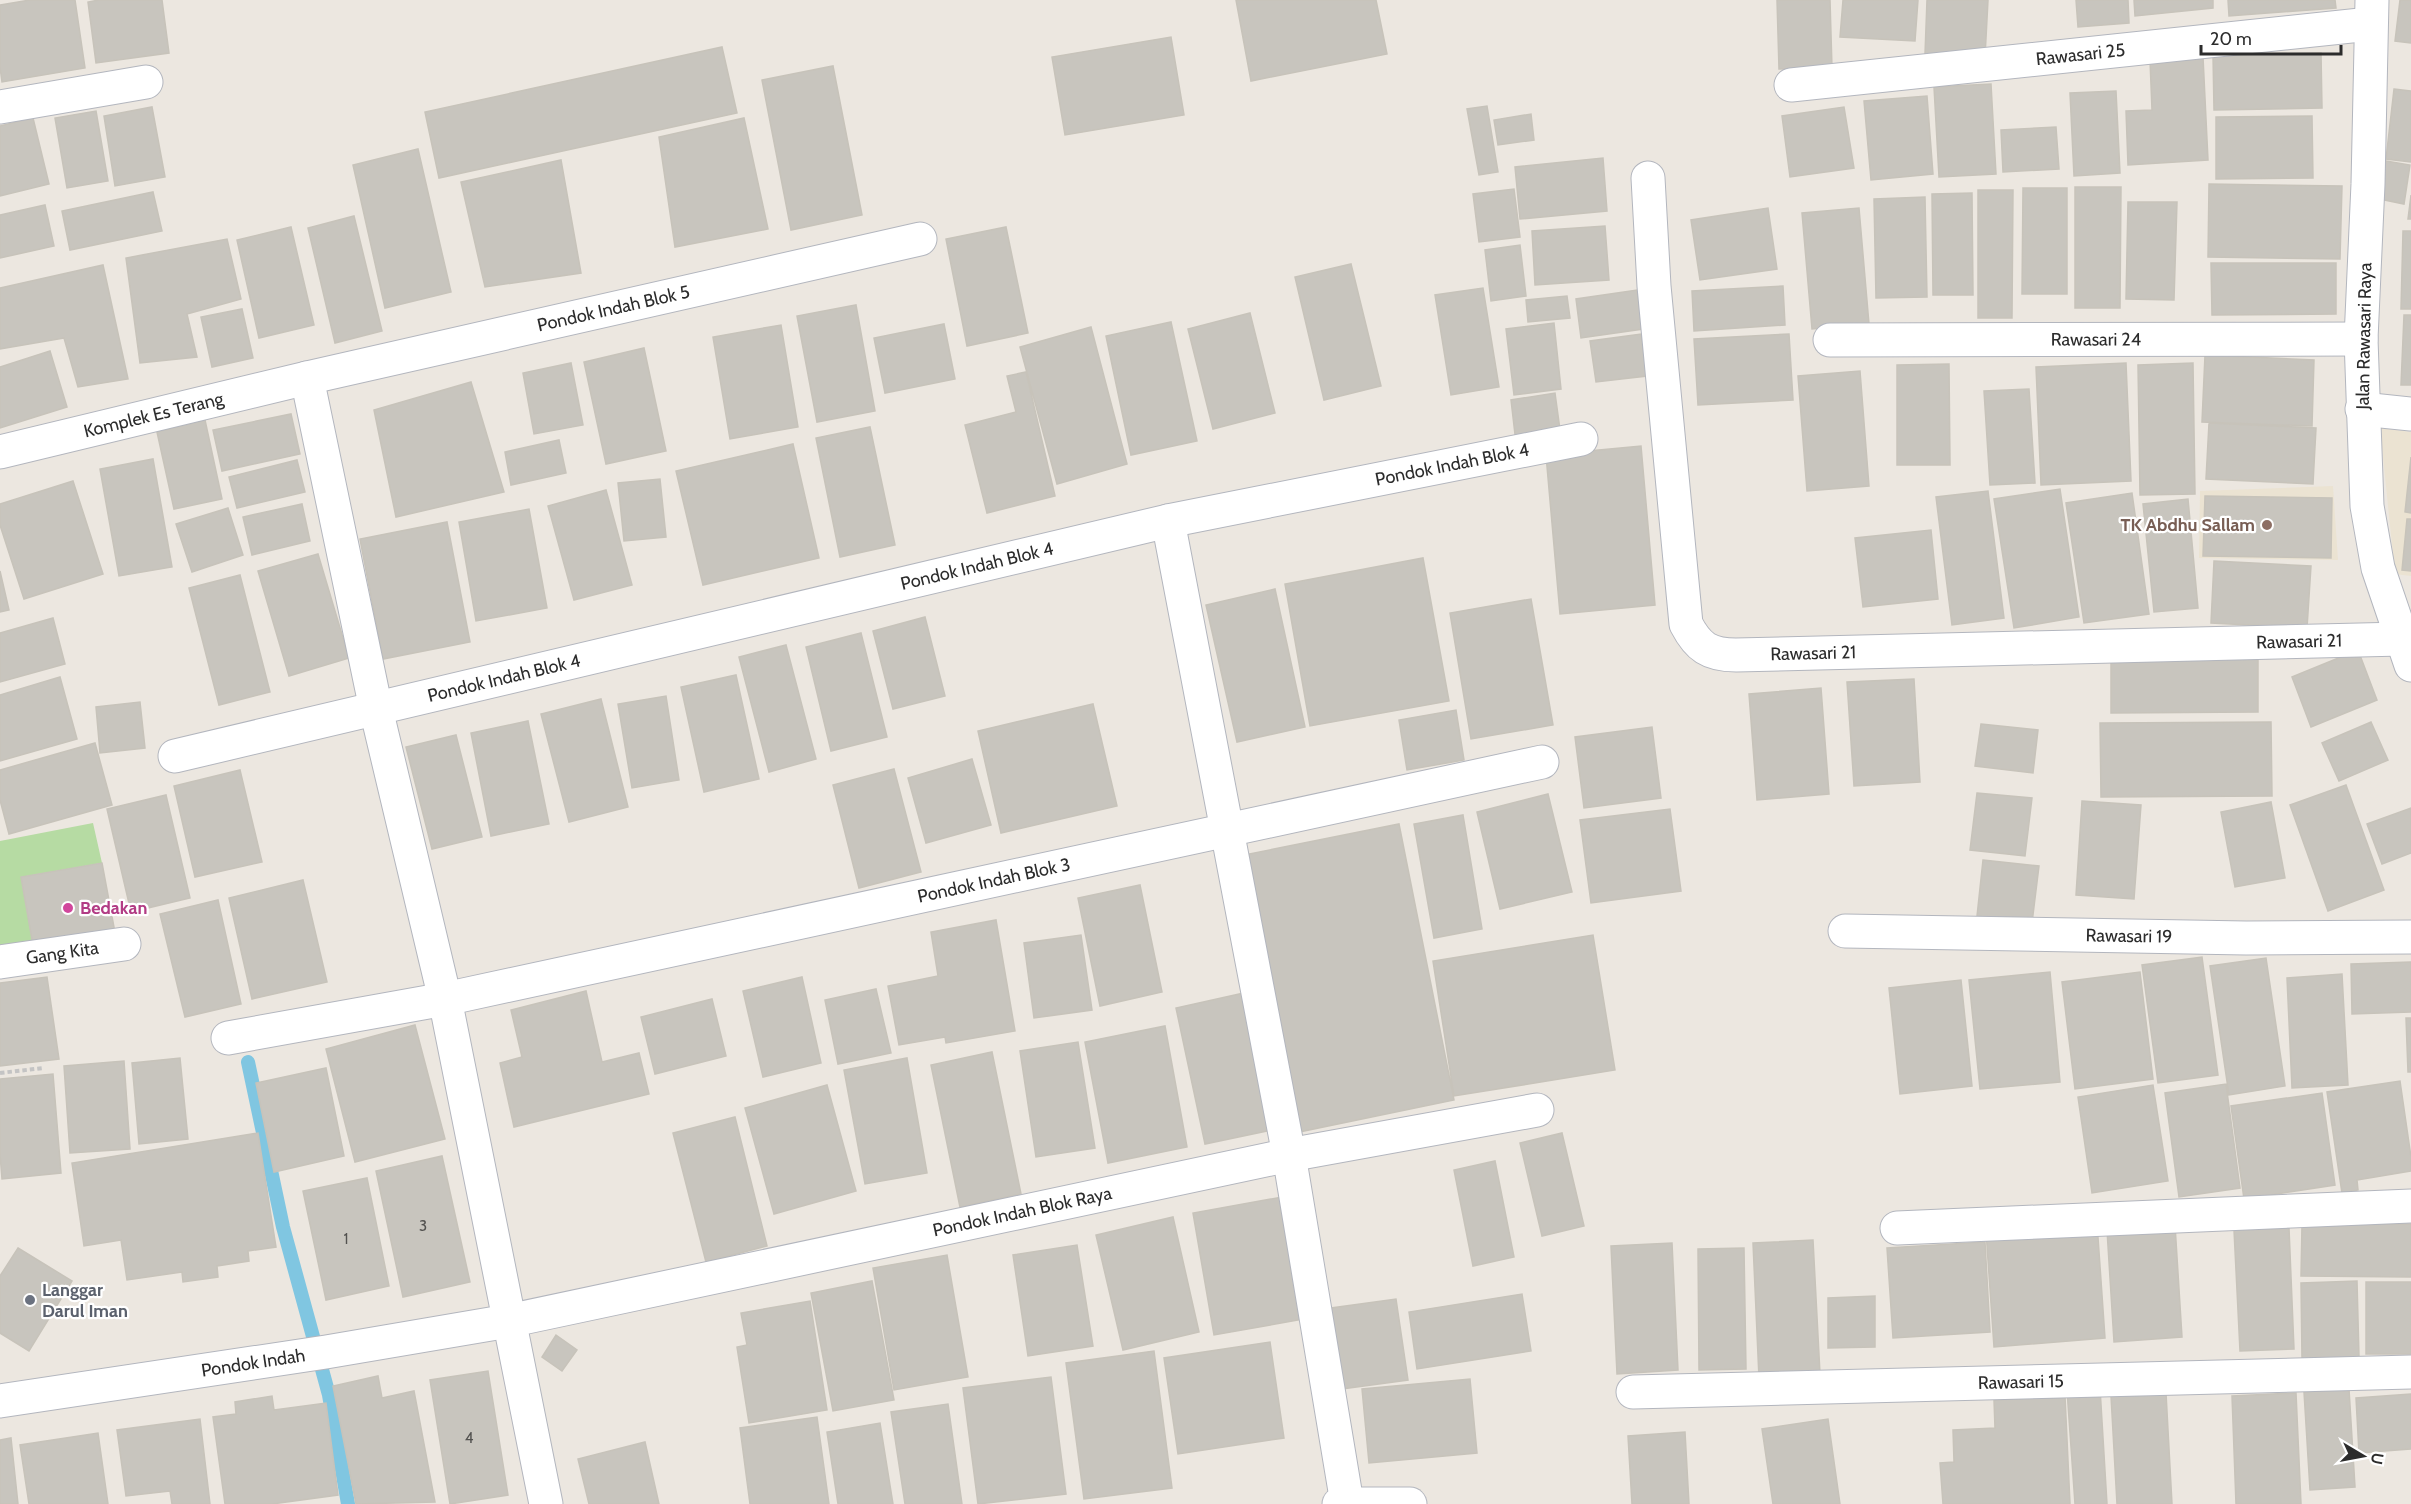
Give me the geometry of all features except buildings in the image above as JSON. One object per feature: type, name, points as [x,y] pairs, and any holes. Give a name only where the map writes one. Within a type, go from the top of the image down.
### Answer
[{"type":"street","name":"Rawasari 25","points":[[1791,86],[2371,12]]},
{"type":"street","name":"Jalan Rawasari Raya","points":[[2371,12],[2368,184],[2361,339],[2367,506],[2378,568],[2408,654]]},
{"type":"street","points":[[0,107],[146,82]]},
{"type":"street","name":"Rawasari 21","points":[[1648,178],[1654,286],[1686,624],[1696,643],[1723,655],[2408,654]]},
{"type":"street","name":"Pondok Indah Blok 5","points":[[307,378],[921,239]]},
{"type":"street","name":"Rawasari 24","points":[[1830,340],[2361,339]]},
{"type":"street","points":[[307,378],[376,709],[445,999],[546,1504]]},
{"type":"street","name":"Komplek Es Terang","points":[[0,452],[307,378]]},
{"type":"street","points":[[2362,409],[2411,414]]},
{"type":"street","name":"Pondok Indah Blok 4","points":[[175,756],[1168,521],[1581,439]]},
{"type":"street","points":[[1168,521],[1289,1155],[1343,1504],[1410,1504]]},
{"type":"street","name":"Pondok Indah Blok 3","points":[[228,1038],[445,999],[1542,762]]},
{"type":"street","name":"Rawasari 19","points":[[1845,932],[2246,938],[2411,936]]},
{"type":"street","name":"Gang Kita","points":[[0,962],[124,945]]},
{"type":"street","name":"Pondok Indah Blok Raya","points":[[508,1321],[1289,1155],[1537,1110]]},
{"type":"street","points":[[1897,1228],[2411,1206]]},
{"type":"street","name":"Pondok Indah","points":[[0,1401],[317,1354],[508,1321]]},
{"type":"street","name":"Rawasari 15","points":[[1633,1392],[2411,1372]]},
{"type":"path","points":[[0,1073],[43,1068]]},
{"type":"shaded area","points":[[2380,428],[2411,432],[2411,576],[2395,574]]},
{"type":"shaded area","name":"TK Abdhu Sallam","points":[[2333,486],[2338,560],[2199,558],[2200,491]]},
{"type":"green space","points":[[93,823],[102,863],[21,877],[34,951],[0,956],[0,841]]},
{"type":"waterway","points":[[248,1062],[283,1227],[329,1395],[348,1504]]},
{"type":"place","name":"TK Abdhu Sallam","points":[[2267,525]]},
{"type":"place","name":"Bedakan","points":[[68,908]]},
{"type":"place","name":"Langgar Darul Iman","points":[[30,1300]]}]
